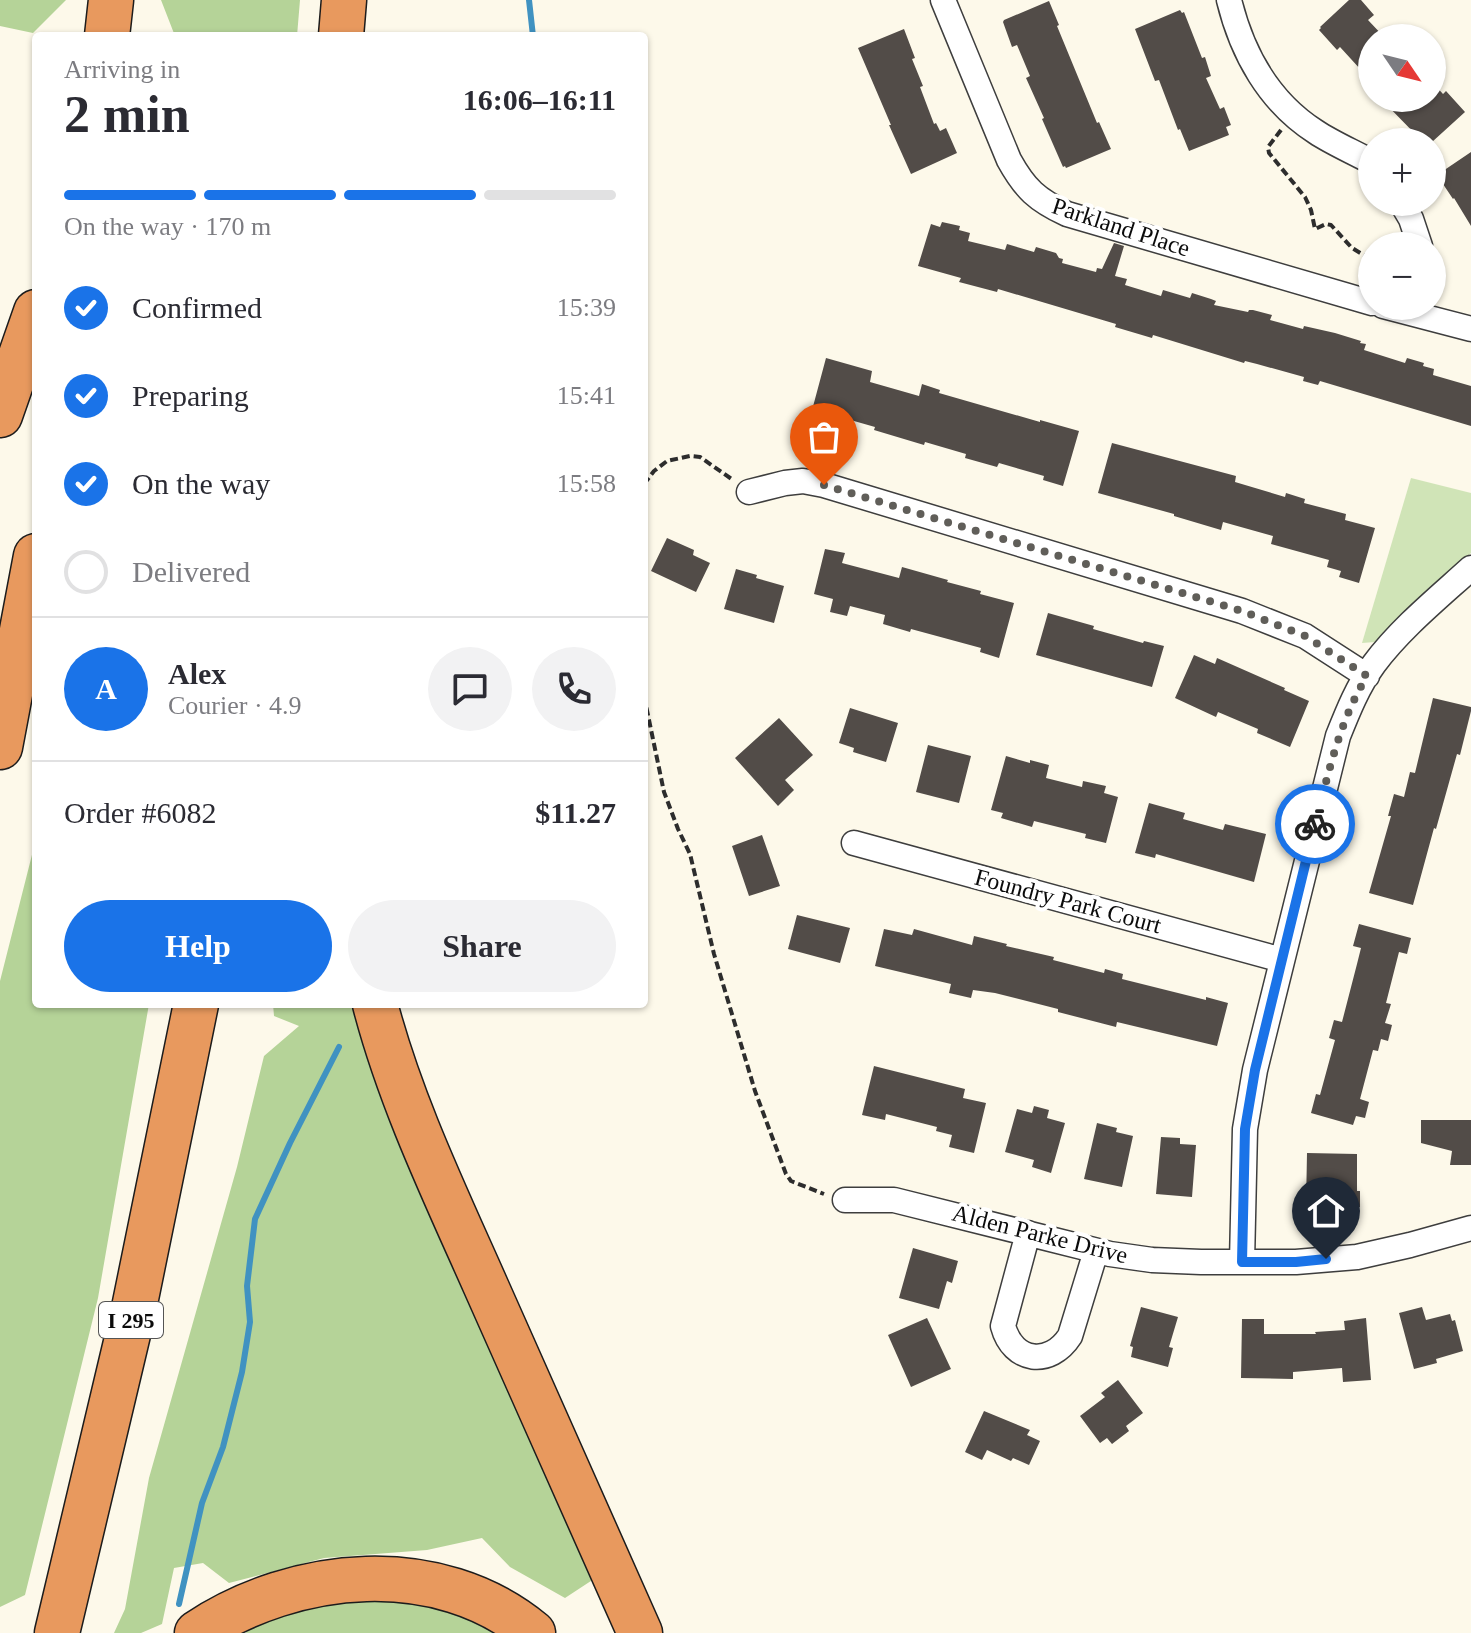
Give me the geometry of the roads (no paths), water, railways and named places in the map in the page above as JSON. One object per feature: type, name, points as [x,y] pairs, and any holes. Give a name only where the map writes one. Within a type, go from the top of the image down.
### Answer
[{"type":"highway","points":[[107,32],[111,0]]},
{"type":"highway","points":[[341,32],[344,0]]},
{"type":"highway","points":[[0,415],[32,323]]},
{"type":"highway","points":[[0,747],[32,577]]},
{"type":"highway","name":"I 295","points":[[57,1633],[133,1313],[195,1008]]},
{"type":"highway","points":[[376,1008],[415,1122],[450,1207],[640,1633]]},
{"type":"highway","points":[[197,1633],[215,1621],[270,1597],[302,1588],[369,1578],[437,1585],[462,1593],[500,1610],[533,1633]]},
{"type":"street","name":"Parkland Place","points":[[943,0],[1009,160],[1020,181],[1033,195],[1067,214],[1358,299]]},
{"type":"street","points":[[1229,0],[1245,49],[1259,75],[1277,98],[1317,133],[1358,155]]},
{"type":"street","points":[[1444,320],[1471,329]]},
{"type":"street","points":[[749,492],[803,481],[824,485],[1242,611],[1305,636],[1367,676]]},
{"type":"street","points":[[1242,1262],[1245,1129],[1255,1070],[1338,736],[1354,697],[1374,664],[1398,636],[1471,568]]},
{"type":"street","name":"Foundry Park Court","points":[[854,843],[1282,960]]},
{"type":"street","name":"Alden Parke Drive","points":[[845,1200],[894,1200],[1096,1251],[1152,1260],[1296,1262],[1357,1257],[1471,1228]]},
{"type":"street","points":[[1028,1233],[1003,1326],[1011,1345],[1030,1356],[1042,1357],[1054,1353],[1070,1336],[1096,1251]]},
{"type":"waterway","points":[[529,0],[533,32]]},
{"type":"waterway","points":[[179,1604],[202,1503],[223,1447],[242,1372],[250,1322],[247,1286],[255,1219],[339,1047]]}]
